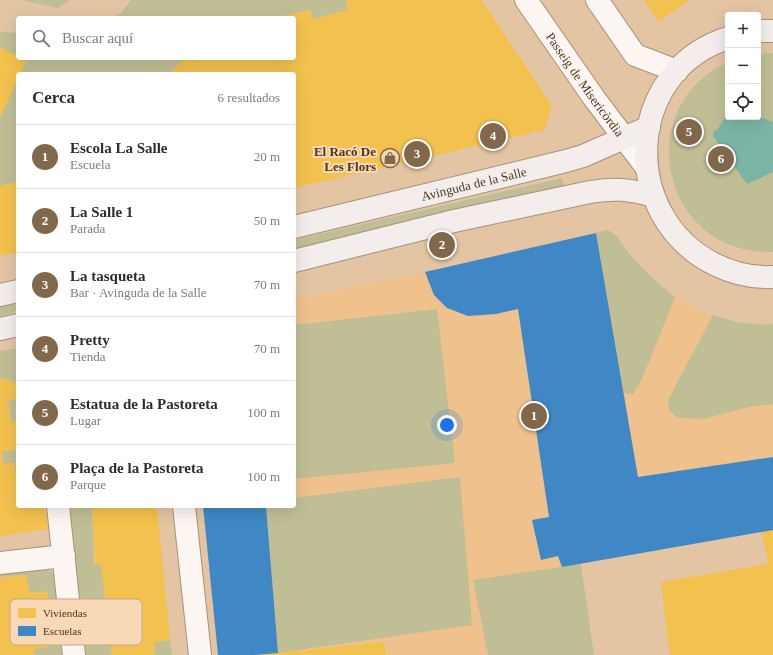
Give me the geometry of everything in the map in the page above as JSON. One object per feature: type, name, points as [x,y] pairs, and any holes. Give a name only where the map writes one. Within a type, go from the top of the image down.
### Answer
[{"type":"street","name":"Passeig de Misericòrdia","points":[[526,0],[594,98],[646,166]]},
{"type":"street","points":[[597,0],[635,55],[677,71]]},
{"type":"street","points":[[761,31],[773,31]]},
{"type":"street","points":[[725,39],[708,46],[692,57],[677,71],[658,99],[649,127],[645,152],[646,166],[653,196],[668,226],[691,250],[705,260],[736,273],[773,277]]},
{"type":"street","name":"Avinguda de la Salle","points":[[296,227],[566,161],[583,156],[649,127]]},
{"type":"street","points":[[296,260],[454,221],[609,188],[630,189],[653,196]]},
{"type":"street","points":[[0,295],[16,291]]},
{"type":"street","points":[[0,329],[16,325]]},
{"type":"street","points":[[58,508],[68,599]]},
{"type":"street","points":[[184,508],[200,655]]},
{"type":"street","points":[[0,563],[64,556]]},
{"type":"street","points":[[73,645],[74,655]]},
{"type":"shaded area","points":[[607,230],[615,233],[630,255],[656,284],[698,310],[727,321],[762,325],[773,324],[773,530],[581,564],[594,655],[386,655],[384,642],[255,655],[204,508],[296,508],[296,299],[425,272]]},
{"type":"green space","points":[[20,0],[70,0],[58,8]]},
{"type":"green space","points":[[131,0],[346,0],[348,10],[313,19],[310,10],[283,16],[116,16],[122,12]]},
{"type":"green space","points":[[0,32],[16,33],[16,60],[182,60],[172,72],[16,72],[16,182],[0,186]]},
{"type":"green space","points":[[773,53],[773,252],[735,247],[706,230],[684,206],[672,176],[669,143],[677,112],[697,84],[725,64],[725,120],[761,120],[761,54]]},
{"type":"green space","points":[[562,178],[564,187],[296,249],[296,240]]},
{"type":"green space","points":[[607,230],[615,235],[632,257],[675,297],[642,379],[633,394],[624,393],[596,233]]},
{"type":"green space","points":[[16,303],[16,312],[0,316],[0,307]]},
{"type":"green space","points":[[437,309],[455,463],[296,479],[296,325]]},
{"type":"green space","points":[[713,315],[743,323],[773,324],[773,404],[748,407],[704,419],[678,418],[669,410],[668,400]]},
{"type":"green space","points":[[16,348],[16,382],[10,382],[9,379],[0,379],[0,351]]},
{"type":"green space","points":[[16,399],[16,421],[11,422],[8,400]]},
{"type":"green space","points":[[16,450],[16,481],[14,463],[3,463],[2,451]]},
{"type":"green space","points":[[460,477],[472,625],[278,653],[266,508],[296,508],[296,498]]},
{"type":"green space","points":[[68,508],[92,508],[94,565],[101,564],[105,599],[78,599]]},
{"type":"green space","points":[[581,564],[594,655],[488,655],[473,580]]},
{"type":"green space","points":[[44,568],[52,572],[55,576],[57,599],[38,599],[29,593],[26,575],[0,577],[0,573]]},
{"type":"green space","points":[[170,640],[172,655],[155,655],[154,642]]},
{"type":"green space","points":[[48,645],[61,645],[62,655],[34,655],[34,649],[48,647]]},
{"type":"green space","points":[[83,645],[111,645],[112,655],[84,655]]},
{"type":"water","points":[[725,116],[725,120],[761,120],[761,117],[773,122],[773,172],[747,184],[713,136],[714,131],[718,129]]},
{"type":"building: Viviendas","points":[[346,0],[482,0],[552,106],[544,130],[296,188],[296,72],[172,72],[182,60],[296,60],[296,16],[282,16],[310,10],[313,19],[348,10]]},
{"type":"building: Viviendas","points":[[644,0],[690,0],[658,21]]},
{"type":"building: Viviendas","points":[[0,47],[16,55],[16,60],[27,60],[21,72],[16,72],[16,83],[0,118]]},
{"type":"building: Viviendas","points":[[16,182],[16,252],[0,256],[0,186]]},
{"type":"building: Viviendas","points":[[0,379],[9,379],[10,382],[16,382],[16,399],[8,400],[11,422],[16,421],[16,450],[2,451],[3,463],[14,463],[16,477],[16,508],[45,508],[48,529],[0,536]]},
{"type":"building: Viviendas","points":[[92,508],[157,508],[170,640],[154,642],[155,655],[112,655],[111,645],[142,645],[142,599],[105,599],[101,564],[95,565]]},
{"type":"building: Viviendas","points":[[773,530],[773,655],[670,655],[661,582],[769,564],[761,532]]},
{"type":"building: Viviendas","points":[[27,575],[29,593],[47,591],[48,599],[10,599],[10,645],[48,645],[48,647],[34,649],[34,655],[0,655],[0,578]]},
{"type":"building: Viviendas","points":[[384,642],[386,655],[265,655],[265,654]]},
{"type":"building: Escuelas","points":[[596,233],[638,477],[773,457],[773,530],[562,567],[558,556],[541,560],[532,520],[549,517],[518,309],[496,314],[468,316],[447,308],[434,295],[425,272]]},
{"type":"building: Escuelas","points":[[203,508],[266,508],[278,653],[255,655],[218,655]]},
{"type":"place","name":"Estatua de la Pastoreta","points":[[689,132]]},
{"type":"place","name":"Pretty","points":[[493,136]]},
{"type":"place","name":"La tasqueta","points":[[417,154]]},
{"type":"place","name":"El Racó De Les Flors","points":[[390,158]]},
{"type":"place","name":"Plaça de la Pastoreta","points":[[721,159]]},
{"type":"place","name":"La Salle 1","points":[[442,245]]},
{"type":"place","name":"Escola La Salle","points":[[534,416]]}]
